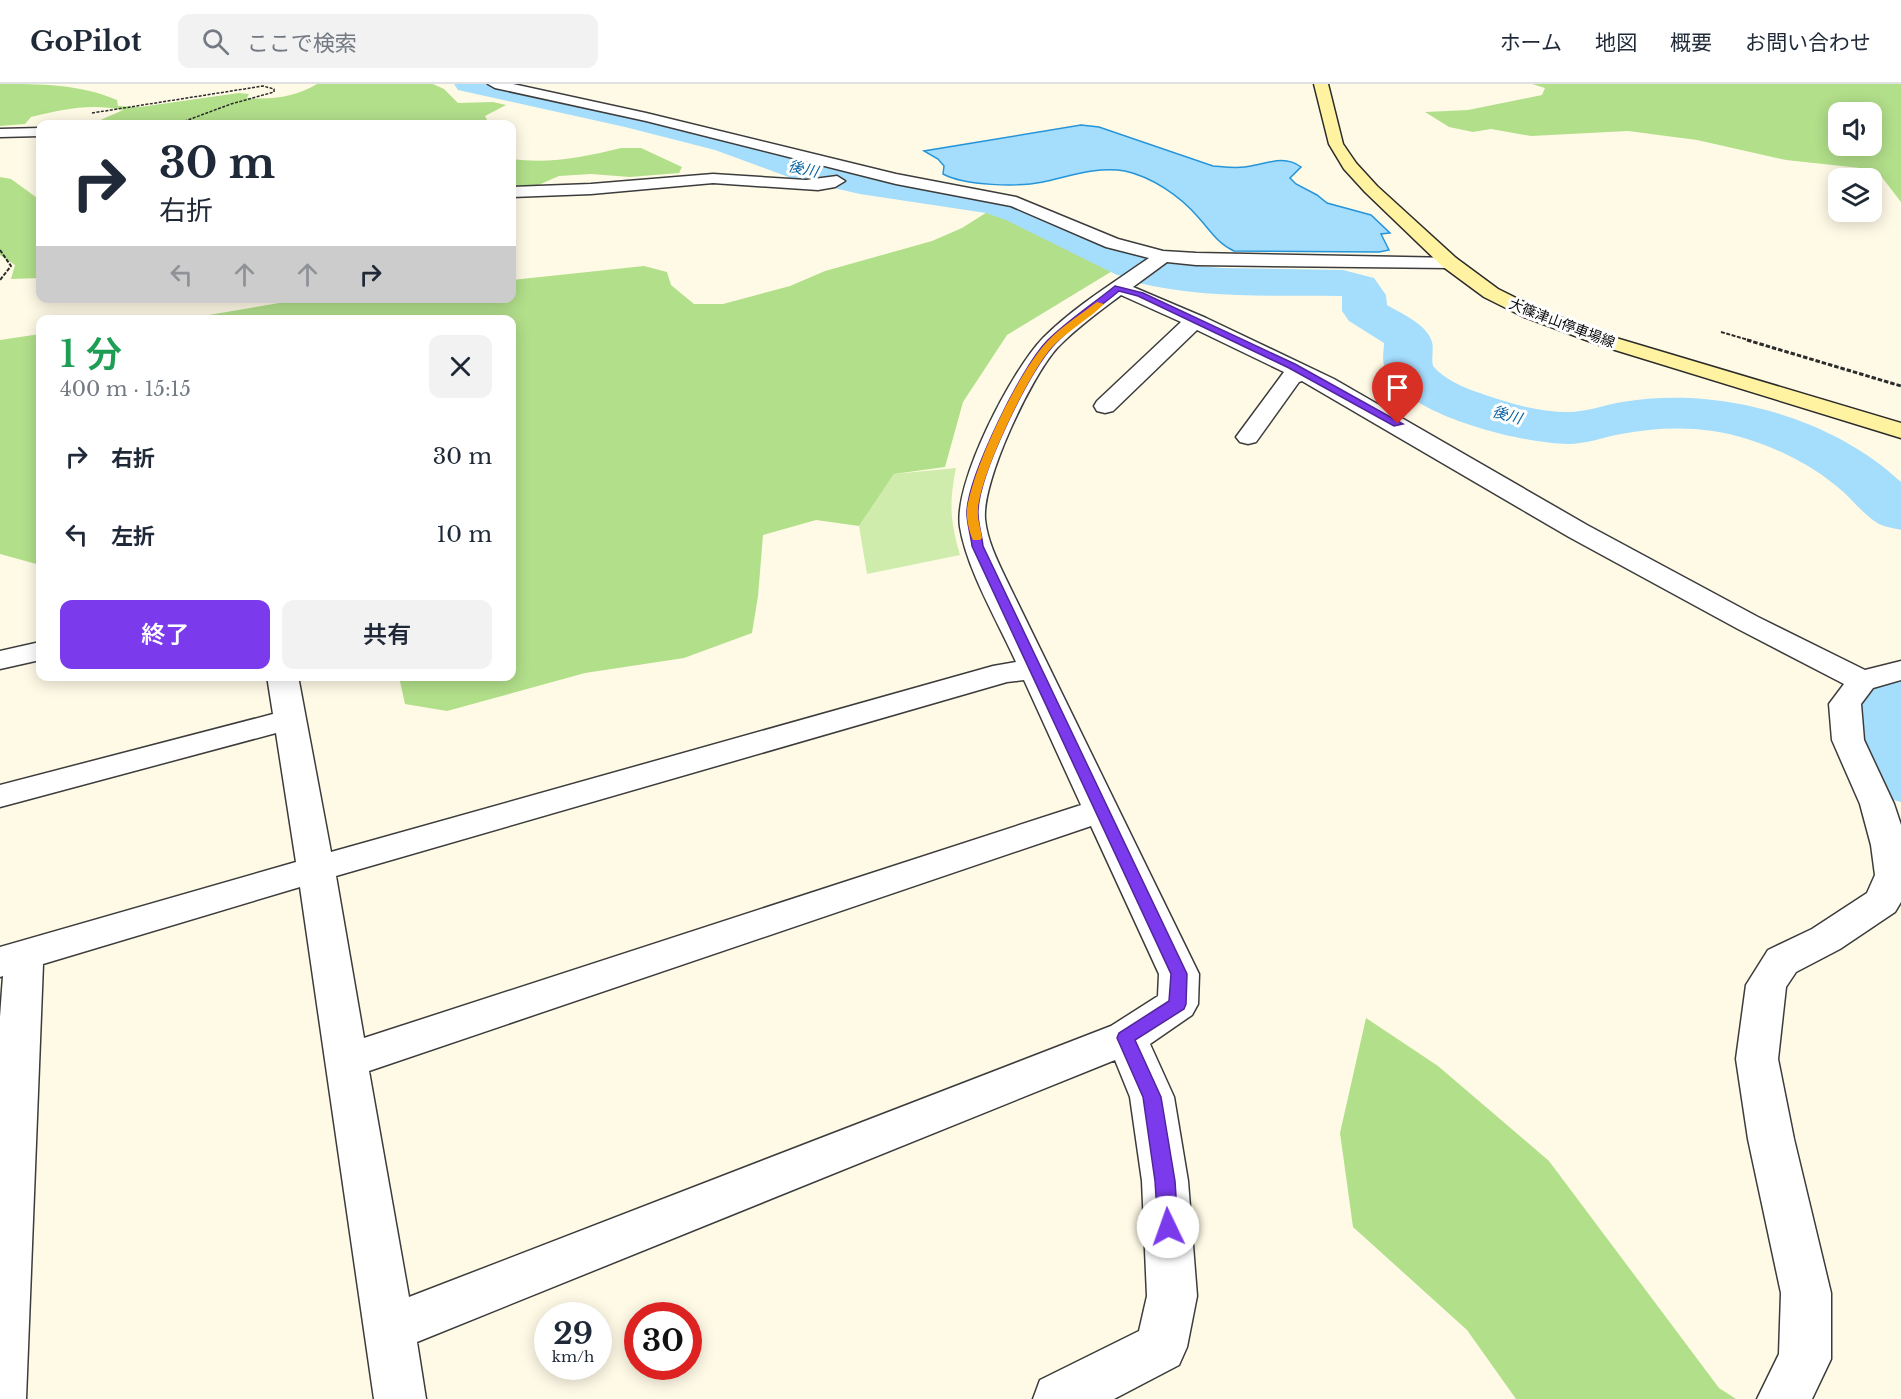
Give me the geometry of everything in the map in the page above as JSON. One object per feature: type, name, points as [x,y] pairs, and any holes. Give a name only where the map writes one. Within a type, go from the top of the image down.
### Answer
[{"type":"main road","name":"大篠津山停車場線","points":[[1321,84],[1336,144],[1350,166],[1371,189],[1449,262],[1491,293],[1531,313],[1569,328],[1900,429]]},
{"type":"street","points":[[495,84],[646,117],[896,179],[1016,202],[1112,243],[1163,256],[1196,260],[1449,262]]},
{"type":"street","points":[[521,90],[558,84]]},
{"type":"street","points":[[0,132],[36,132]]},
{"type":"street","points":[[516,192],[600,189],[686,179],[747,179],[818,184],[832,184],[837,181]]},
{"type":"street","points":[[389,1329],[1126,1038],[1178,1004],[1179,974],[978,546],[972,510],[981,478],[1004,421],[1032,367],[1050,343],[1118,288],[1163,256]]},
{"type":"street","points":[[1118,288],[1140,295],[1304,373],[1398,424],[1578,531],[1748,623],[1862,681]]},
{"type":"street","points":[[1105,406],[1189,326],[1199,322]]},
{"type":"street","points":[[1248,437],[1291,377],[1304,373]]},
{"type":"street","points":[[0,660],[36,652]]},
{"type":"street","points":[[0,1399],[12,959],[316,869],[993,676],[1035,669]]},
{"type":"street","points":[[1783,1399],[1805,1359],[1806,1293],[1771,1139],[1757,1059],[1766,985],[1782,962],[1826,939],[1882,902],[1894,875],[1889,845],[1877,804],[1848,740],[1845,704],[1862,681],[1901,670]]},
{"type":"street","points":[[283,681],[316,869],[400,1399]]},
{"type":"street","points":[[0,796],[290,719]]},
{"type":"street","points":[[347,1061],[1068,820],[1101,811]]},
{"type":"street","points":[[1059,1399],[1161,1347],[1172,1296],[1165,1181],[1152,1097],[1126,1038]]},
{"type":"path","points":[[92,113],[263,87],[274,89],[274,92],[252,100],[231,104],[188,120]]},
{"type":"path","points":[[0,250],[11,267],[0,280]]},
{"type":"path","points":[[1721,332],[1901,386]]},
{"type":"green space","points":[[0,84],[74,88],[117,100],[118,106],[140,107],[239,93],[249,94],[247,98],[274,98],[292,95],[317,84],[433,84],[444,89],[458,103],[493,102],[506,105],[485,116],[487,120],[100,120],[123,110],[88,107],[66,109],[31,117],[25,124],[0,126]]},
{"type":"green space","points":[[1532,84],[1901,84],[1901,202],[1882,177],[1882,168],[1860,168],[1786,160],[1697,140],[1628,131],[1531,136],[1491,129],[1473,132],[1449,127],[1425,112],[1468,110],[1542,95],[1545,88]]},
{"type":"green space","points":[[621,148],[641,148],[682,167],[679,173],[630,177],[591,174],[559,176],[536,186],[516,187],[516,159],[540,161]]},
{"type":"green space","points":[[0,177],[11,179],[36,197],[36,278],[11,279],[15,265],[0,255]]},
{"type":"green space","points":[[992,209],[1013,213],[1108,260],[1114,270],[1007,335],[963,402],[945,467],[894,474],[859,526],[816,520],[763,535],[758,596],[752,633],[684,658],[585,673],[447,711],[405,704],[400,681],[516,681],[516,315],[209,315],[279,303],[516,303],[516,280],[644,266],[667,272],[671,285],[694,304],[723,304],[790,286],[825,271],[932,241],[962,228]]},
{"type":"green space","points":[[36,335],[36,564],[0,554],[0,340]]},
{"type":"green space","points":[[956,468],[952,492],[952,512],[960,555],[867,574],[859,526],[894,474]]},
{"type":"green space","points":[[1366,1018],[1438,1066],[1549,1161],[1719,1388],[1736,1399],[1516,1399],[1467,1330],[1353,1227],[1340,1133]]},
{"type":"water","points":[[1081,125],[1099,127],[1213,166],[1232,168],[1270,162],[1295,163],[1301,167],[1290,178],[1296,184],[1327,203],[1371,215],[1390,233],[1381,234],[1389,250],[1379,252],[1234,251],[1219,241],[1191,209],[1174,195],[1135,174],[1104,170],[1084,172],[1032,184],[978,183],[943,174],[944,166],[938,159],[924,151]]},
{"type":"waterway","name":"後川","points":[[469,84],[627,118],[727,143],[794,168],[860,183],[993,203],[1020,212],[1132,266]]},
{"type":"waterway","name":"後川","points":[[1154,274],[1222,281],[1343,283],[1359,287],[1364,295],[1365,311],[1401,333],[1408,341],[1408,365],[1418,380],[1434,392],[1456,402],[1507,419],[1554,427],[1570,428],[1621,418],[1674,413],[1705,415],[1750,423],[1797,439],[1827,454],[1867,482],[1901,512]]},
{"type":"waterway","name":"後川","points":[[1901,685],[1886,690],[1866,708],[1878,745],[1901,777]]},
{"type":"slow traffic","points":[[977,538],[972,510],[981,478],[1004,421],[1032,367],[1050,343],[1100,304]]},
{"type":"route","points":[[1168,1227],[1165,1181],[1152,1097],[1126,1038],[1178,1004],[1179,974],[978,546],[972,510],[981,478],[1004,421],[1032,367],[1050,343],[1118,288],[1140,295],[1292,366],[1398,424]]}]
